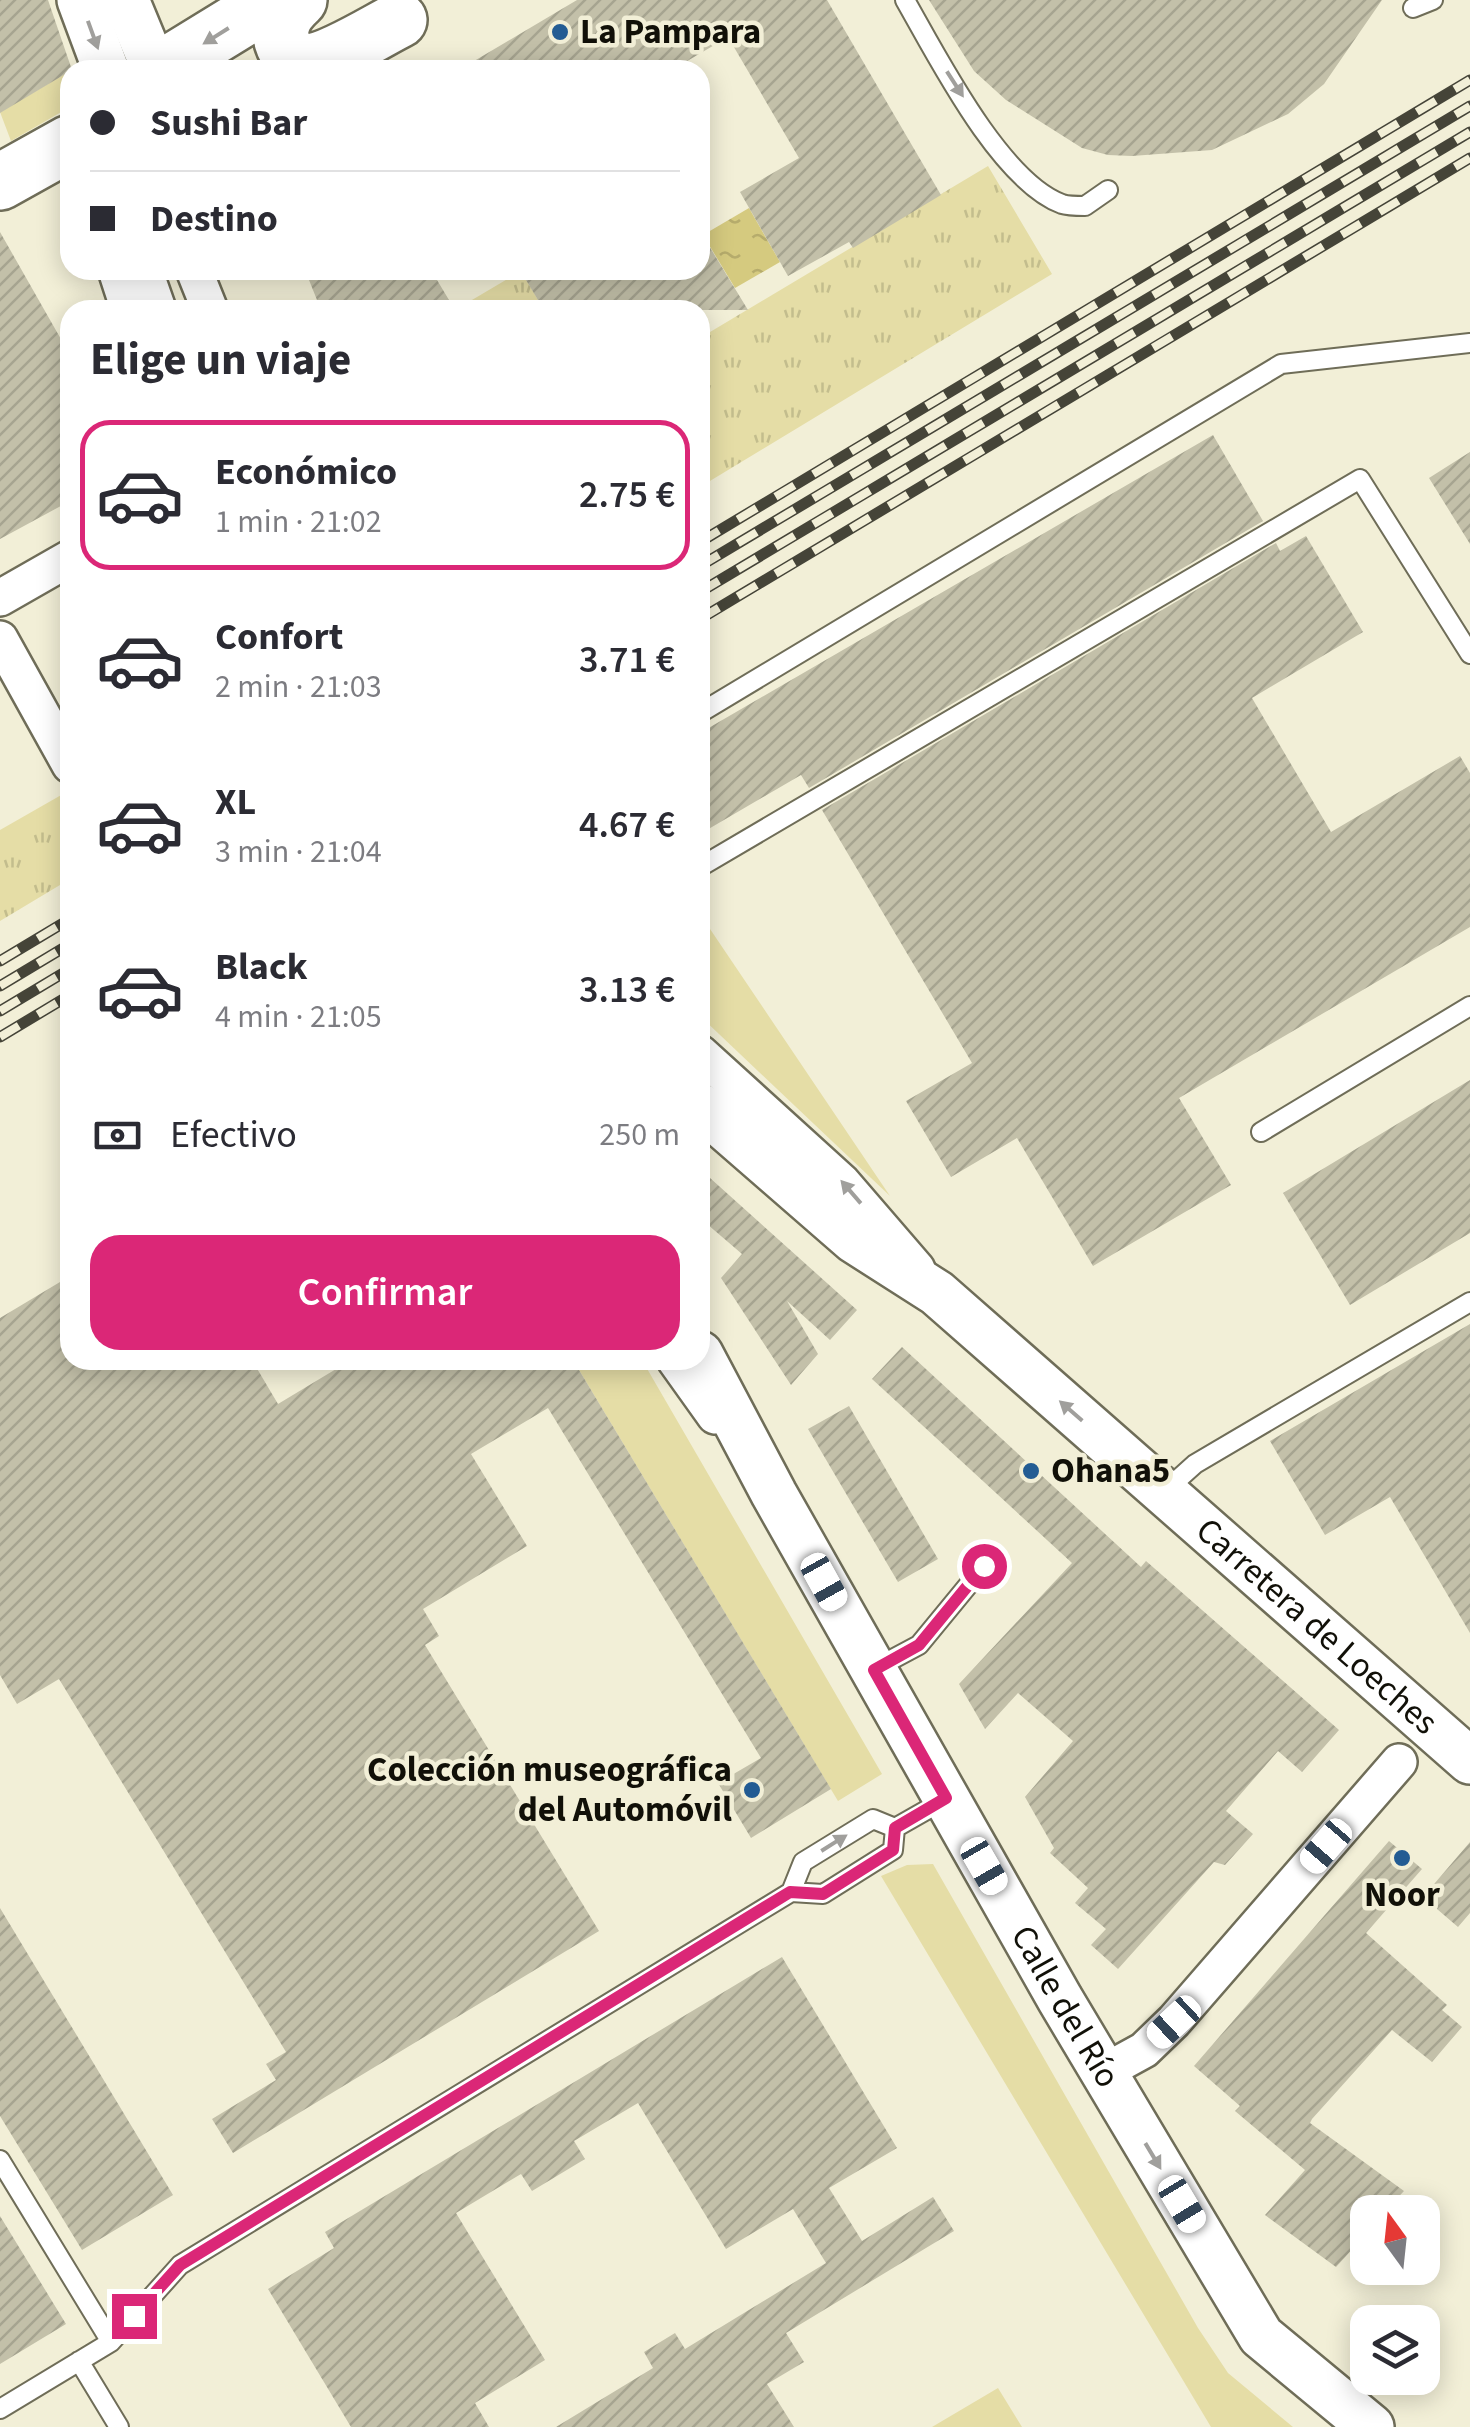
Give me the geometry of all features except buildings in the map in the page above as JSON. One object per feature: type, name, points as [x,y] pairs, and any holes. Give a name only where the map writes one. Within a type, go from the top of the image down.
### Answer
[{"type":"main road","points":[[174,60],[273,0]]},
{"type":"main road","points":[[298,60],[284,48],[280,34],[282,20],[299,0]]},
{"type":"main road","points":[[314,60],[410,10]]},
{"type":"main road","points":[[347,60],[410,10]]},
{"type":"main road","points":[[0,182],[60,148]]},
{"type":"main road","points":[[0,218],[60,188]]},
{"type":"street","points":[[80,0],[102,60]]},
{"type":"street","points":[[126,0],[153,60]]},
{"type":"street","points":[[0,598],[60,564]]},
{"type":"street","points":[[0,639],[60,747]]},
{"type":"street","name":"Carretera de Loeches","points":[[710,1062],[842,1182],[937,1293],[1470,1761]]},
{"type":"street","name":"Carretera de Loeches","points":[[710,1115],[854,1240],[937,1293]]},
{"type":"street","name":"Calle del Río","points":[[682,1370],[774,1494]]},
{"type":"street","name":"Calle del Río","points":[[708,1370],[774,1494],[1102,2073],[1261,2336],[1371,2427]]},
{"type":"street","points":[[1381,1683],[1433,1716],[1454,1726],[1470,1726]]},
{"type":"street","points":[[1102,2073],[1144,2050],[1174,2022],[1399,1762]]},
{"type":"lane","points":[[906,0],[994,145],[1026,180],[1062,204],[1086,206],[1108,190]]},
{"type":"lane","points":[[1414,8],[1433,0]]},
{"type":"lane","points":[[710,708],[1281,364],[1470,343]]},
{"type":"lane","points":[[710,861],[1360,479],[1470,654]]},
{"type":"lane","points":[[1261,1132],[1470,1006]]},
{"type":"lane","points":[[1164,1492],[1195,1464],[1470,1302]]},
{"type":"lane","points":[[874,1670],[919,1645],[984,1566]]},
{"type":"lane","points":[[895,1828],[946,1798]]},
{"type":"lane","points":[[790,1892],[803,1862],[873,1819],[895,1828]]},
{"type":"lane","points":[[0,2409],[110,2342],[180,2265],[790,1892],[823,1894],[893,1850],[895,1828]]},
{"type":"lane","points":[[0,2160],[110,2342]]},
{"type":"lane","points":[[79,2361],[119,2427]]},
{"type":"green space","points":[[60,77],[60,113],[11,141],[0,112]]},
{"type":"green space","points":[[988,166],[1052,274],[710,481],[710,332]]},
{"type":"green space","points":[[506,280],[526,280],[538,300],[472,300]]},
{"type":"green space","points":[[60,796],[60,885],[0,921],[0,830]]},
{"type":"green space","points":[[710,929],[890,1196],[710,1025]]},
{"type":"green space","points":[[579,1370],[648,1370],[882,1774],[838,1801]]},
{"type":"green space","points":[[933,1864],[1198,2328],[1228,2373],[1293,2427],[1211,2427],[881,1876],[907,1865]]},
{"type":"green space","points":[[998,2388],[1022,2427],[932,2427]]},
{"type":"water","points":[[749,208],[780,262],[735,288],[710,247],[710,231]]},
{"type":"railway","points":[[710,536],[1470,80]]},
{"type":"railway","points":[[710,560],[1470,106]]},
{"type":"railway","points":[[710,586],[1470,132]]},
{"type":"railway","points":[[710,613],[1470,158]]},
{"type":"railway","points":[[0,961],[60,925]]},
{"type":"railway","points":[[0,986],[60,950]]},
{"type":"railway","points":[[0,1011],[60,975]]},
{"type":"railway","points":[[0,1037],[60,1001]]},
{"type":"place","name":"La Pampara","points":[[560,32]]},
{"type":"place","name":"Ohana5","points":[[1031,1471]]},
{"type":"place","name":"Colección museográfica del Automóvil","points":[[752,1790]]},
{"type":"place","name":"Noor","points":[[1402,1858]]},
{"type":"route","points":[[134,2316],[180,2265],[790,1892],[823,1894],[893,1850],[895,1828],[946,1798],[874,1670],[919,1645],[984,1566]]}]
